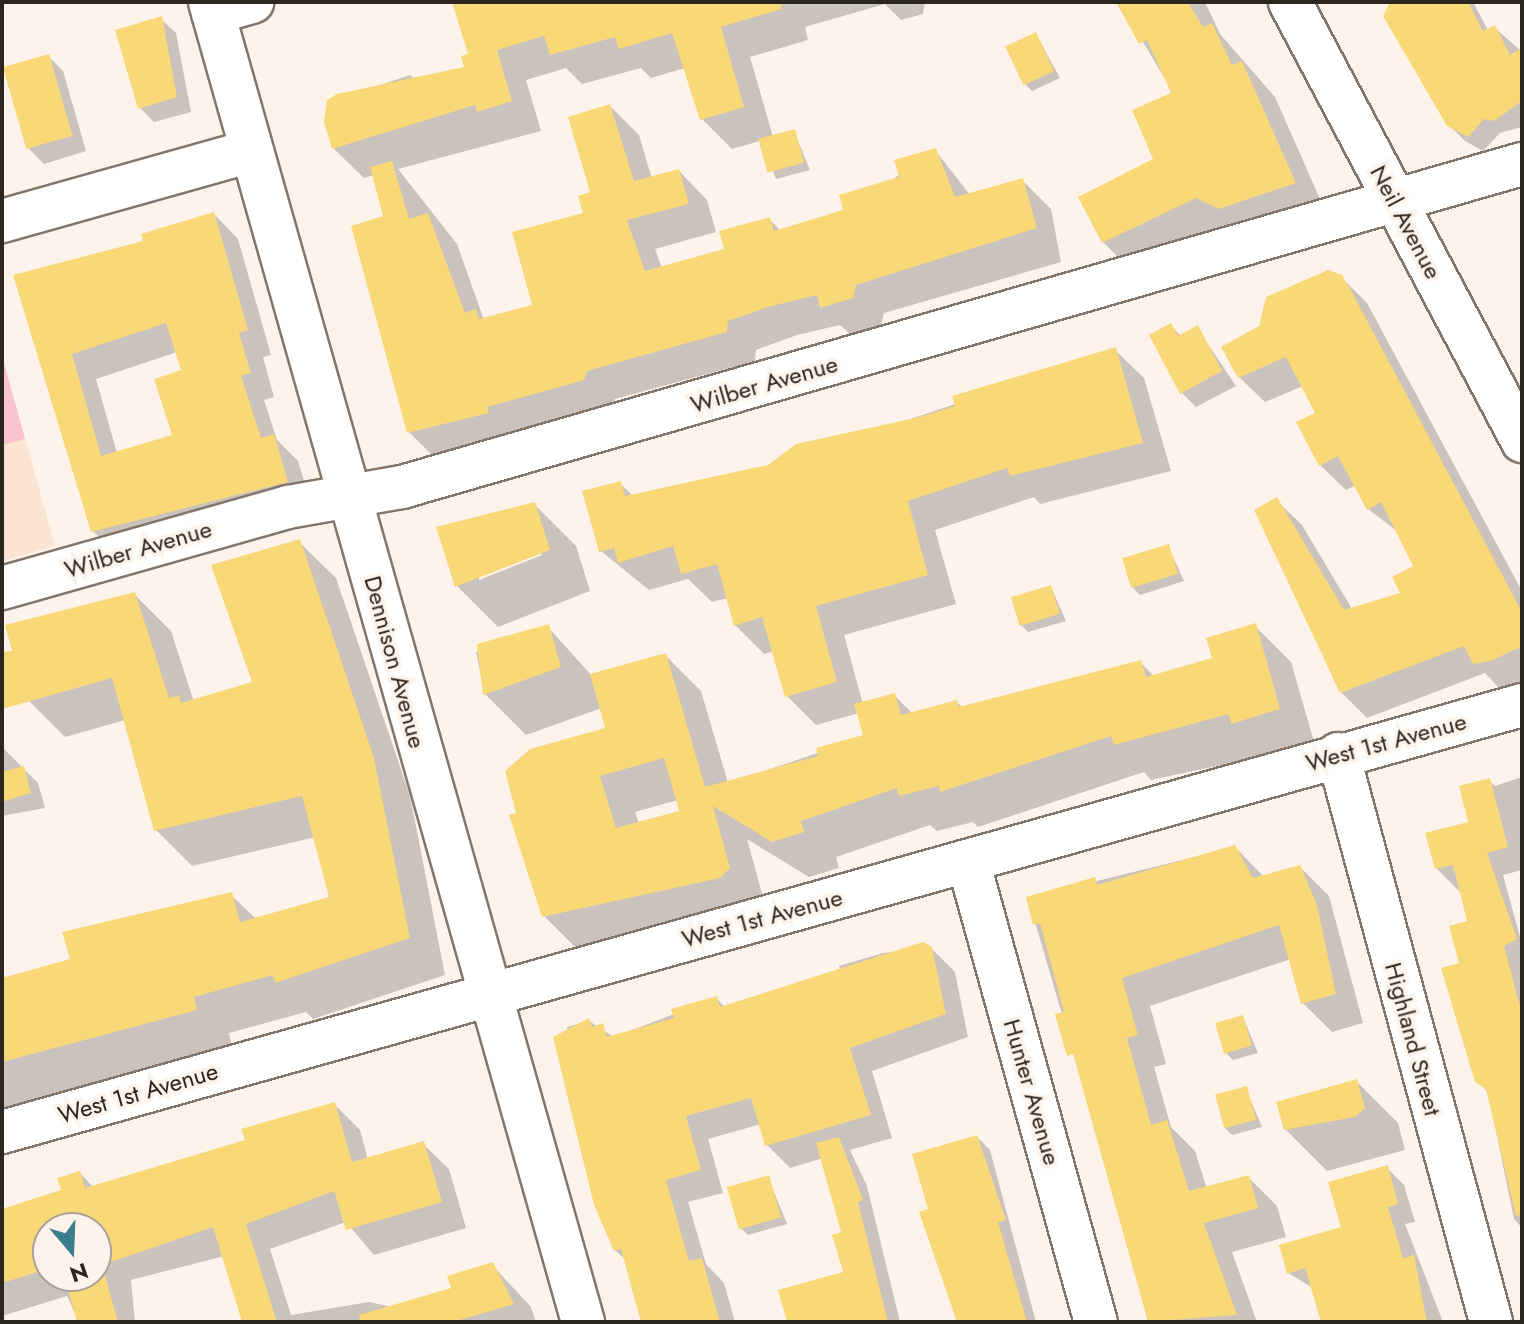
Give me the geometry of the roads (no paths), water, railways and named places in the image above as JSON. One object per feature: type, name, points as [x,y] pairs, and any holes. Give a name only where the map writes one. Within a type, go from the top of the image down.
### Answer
[{"type":"street","name":"Neil Avenue","points":[[1290,2],[1522,441]]},
{"type":"street","name":"Dennison Avenue","points":[[225,6],[251,151],[487,994],[583,1322]]},
{"type":"street","points":[[2,221],[251,151]]},
{"type":"street","name":"Wilber Avenue","points":[[2,588],[349,495],[490,463],[1522,164]]},
{"type":"street","name":"West 1st Avenue","points":[[2,1132],[1338,754],[1522,705]]},
{"type":"street","name":"Highland Street","points":[[1338,754],[1491,1322]]},
{"type":"street","name":"Hunter Avenue","points":[[968,861],[1096,1322]]}]
